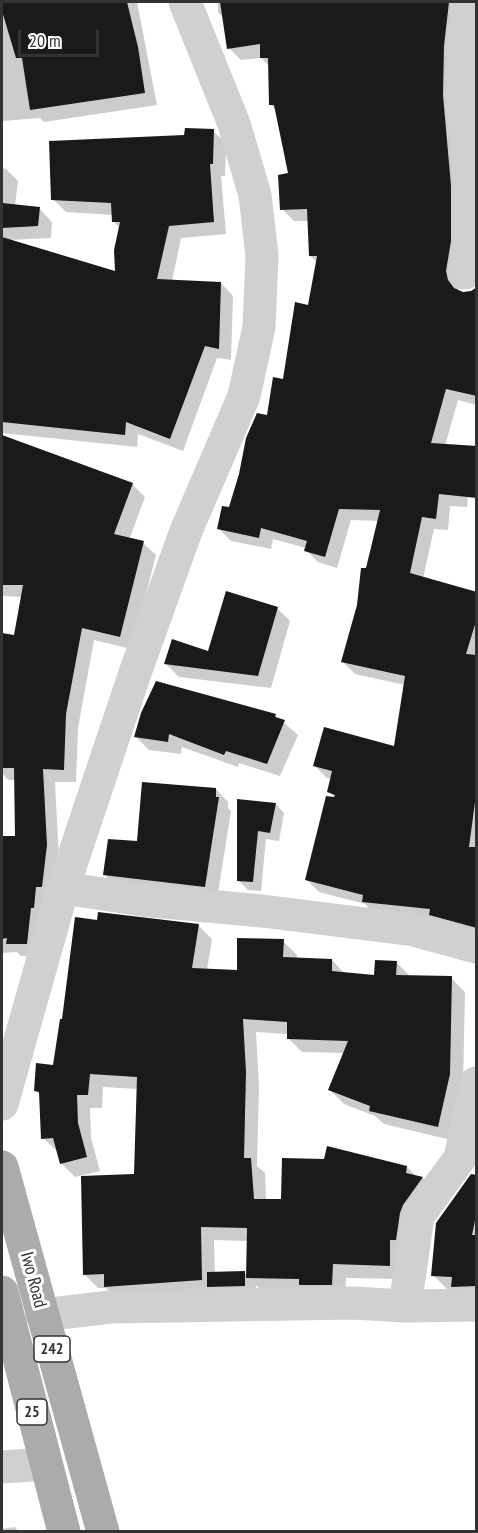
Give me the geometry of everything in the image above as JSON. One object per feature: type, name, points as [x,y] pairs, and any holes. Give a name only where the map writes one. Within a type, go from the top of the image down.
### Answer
[{"type":"main road","name":"Iwo Road","points":[[2,1167],[103,1532]]},
{"type":"main road","name":"Iwo Road","points":[[2,1292],[64,1532]]},
{"type":"street","points":[[2,1104],[63,888],[135,673],[186,531],[244,396],[259,327],[262,256],[255,195],[234,124],[185,2]]},
{"type":"street","points":[[465,273],[470,243],[472,166],[462,95],[463,46],[468,2]]},
{"type":"street","points":[[63,888],[143,900],[262,911],[414,930],[476,949]]},
{"type":"street","points":[[405,1306],[418,1216],[460,1158],[477,1083]]},
{"type":"street","points":[[42,1315],[111,1307],[354,1303],[405,1306],[477,1305]]},
{"type":"street","points":[[2,1467],[46,1464]]},
{"type":"building","points":[[2,2],[127,2],[138,47],[145,93],[30,110],[22,58],[16,58],[2,11]]},
{"type":"building","points":[[220,2],[449,2],[444,46],[443,95],[451,186],[451,241],[446,271],[448,280],[454,288],[463,292],[477,287],[477,396],[446,389],[431,443],[477,446],[477,498],[439,494],[436,519],[422,517],[410,573],[477,592],[477,618],[466,654],[477,655],[477,787],[469,847],[477,847],[477,928],[429,915],[430,909],[362,902],[363,895],[305,880],[326,796],[334,797],[335,795],[327,792],[332,771],[313,766],[324,727],[394,746],[405,676],[341,662],[357,605],[361,568],[366,568],[380,510],[339,509],[325,557],[304,551],[307,541],[261,528],[259,538],[217,529],[222,506],[229,507],[239,474],[246,438],[257,413],[267,415],[273,377],[283,379],[295,302],[308,305],[317,256],[309,256],[307,209],[280,210],[278,175],[288,173],[274,105],[269,105],[268,58],[260,58],[260,44],[227,49]]},
{"type":"building","points":[[185,128],[214,129],[213,164],[210,164],[214,222],[169,226],[157,279],[221,282],[219,349],[205,346],[170,439],[126,422],[125,435],[2,422],[2,237],[115,271],[114,250],[120,222],[112,222],[111,203],[51,200],[49,141],[184,135]]},
{"type":"building","points":[[2,203],[40,207],[38,226],[2,228]]},
{"type":"building","points":[[2,435],[133,483],[114,534],[144,541],[120,637],[82,628],[66,714],[64,770],[43,769],[47,845],[42,887],[36,887],[27,944],[6,944],[7,938],[2,939],[2,836],[15,836],[14,768],[2,768],[2,633],[14,635],[23,585],[2,585]]},
{"type":"building","points":[[226,591],[278,607],[258,676],[164,664],[172,639],[208,651]]},
{"type":"building","points":[[156,681],[276,714],[275,717],[285,720],[267,764],[226,751],[224,755],[169,734],[168,742],[134,737],[141,713]]},
{"type":"building","points":[[142,782],[216,788],[216,797],[219,797],[205,887],[103,875],[108,839],[137,841]]},
{"type":"building","points":[[237,799],[276,803],[270,833],[258,831],[253,882],[237,881]]},
{"type":"building","points":[[98,912],[199,924],[192,968],[237,970],[237,938],[284,939],[283,957],[332,959],[332,971],[374,975],[375,960],[397,961],[396,975],[452,976],[450,1074],[438,1127],[369,1111],[370,1106],[328,1090],[348,1041],[287,1039],[287,1022],[243,1019],[246,1072],[244,1158],[251,1158],[254,1199],[281,1199],[282,1158],[324,1159],[327,1146],[407,1166],[406,1173],[423,1177],[400,1213],[396,1240],[390,1240],[390,1266],[333,1264],[332,1285],[299,1285],[299,1279],[246,1278],[247,1228],[201,1227],[202,1280],[104,1287],[104,1274],[83,1275],[81,1176],[134,1174],[137,1077],[90,1074],[88,1095],[77,1095],[78,1123],[87,1157],[60,1164],[53,1138],[41,1139],[39,1092],[34,1091],[36,1063],[53,1065],[60,1019],[62,1019],[75,917],[97,920]]},
{"type":"building","points":[[471,1174],[477,1175],[477,1211],[472,1235],[477,1235],[477,1286],[451,1287],[452,1277],[431,1276],[436,1223]]},
{"type":"building","points":[[245,1271],[245,1286],[207,1287],[207,1272]]}]
